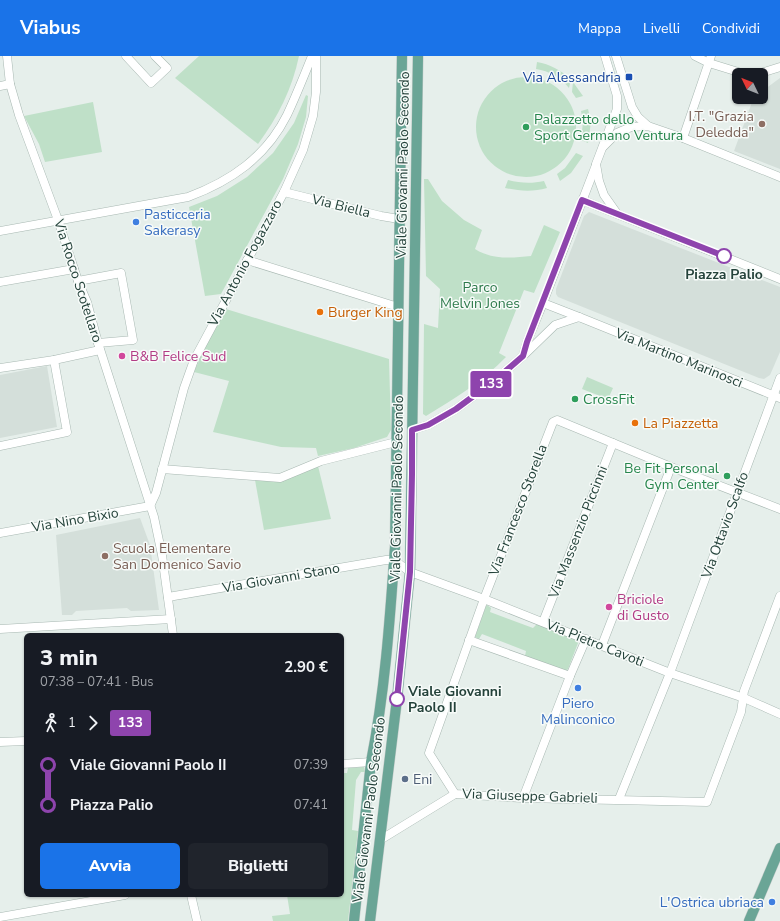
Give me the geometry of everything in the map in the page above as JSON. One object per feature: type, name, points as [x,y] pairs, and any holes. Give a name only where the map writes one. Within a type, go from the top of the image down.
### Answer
[{"type":"main road","name":"Viale Giovanni Paolo Secondo","points":[[354,921],[372,762],[376,742],[390,624],[394,560],[402,56]]},
{"type":"main road","name":"Viale Giovanni Paolo Secondo","points":[[370,921],[388,763],[398,691],[410,572],[418,56]]},
{"type":"main road","points":[[372,762],[388,763]]},
{"type":"main road","points":[[749,921],[780,848]]},
{"type":"street","name":"Via Rocco Scotellaro","points":[[7,56],[10,84],[19,116],[58,220],[78,281],[87,302],[150,506],[162,555],[173,633]]},
{"type":"street","points":[[126,56],[151,83],[167,68],[155,56]]},
{"type":"street","points":[[0,230],[188,197],[210,189],[229,179],[250,162],[275,135],[286,116],[312,56]]},
{"type":"street","name":"Via Antonio Fogazzaro","points":[[150,506],[156,493],[184,388],[194,360],[284,192],[303,150],[313,116],[316,92],[316,56]]},
{"type":"street","points":[[523,356],[527,342],[617,109],[617,96],[605,56]]},
{"type":"street","points":[[616,56],[632,106],[638,117],[648,126]]},
{"type":"street","points":[[695,56],[710,59],[732,68]]},
{"type":"street","points":[[683,138],[710,59]]},
{"type":"street","points":[[768,71],[780,67]]},
{"type":"street","points":[[0,86],[10,84]]},
{"type":"street","points":[[299,88],[307,84],[312,86],[316,92]]},
{"type":"street","points":[[603,147],[617,133],[631,127],[648,126],[683,138],[780,177]]},
{"type":"street","points":[[596,164],[599,181],[610,205],[616,213]]},
{"type":"street","name":"Via Biella","points":[[284,192],[399,219]]},
{"type":"street","points":[[582,200],[780,279]]},
{"type":"street","points":[[247,260],[398,308]]},
{"type":"street","points":[[0,282],[74,269]]},
{"type":"street","points":[[0,368],[54,360],[100,347],[133,340],[120,273],[78,281]]},
{"type":"street","name":"Via Martino Marinosci","points":[[542,303],[776,396]]},
{"type":"street","points":[[412,430],[428,425],[456,409],[494,381],[555,325],[579,317]]},
{"type":"street","points":[[0,446],[67,432],[54,360]]},
{"type":"street","name":"Via Ottavio Scalfo","points":[[619,799],[670,673],[737,492],[776,396],[780,378]]},
{"type":"street","name":"Via Francesco Storella","points":[[484,599],[553,422],[557,420],[613,443]]},
{"type":"street","points":[[162,469],[280,478],[320,461],[396,442]]},
{"type":"street","points":[[613,443],[780,509]]},
{"type":"street","name":"Via Massenzio Piccinni","points":[[543,622],[613,443]]},
{"type":"street","points":[[602,645],[671,467]]},
{"type":"street","name":"Via Nino Bixio","points":[[0,533],[150,506]]},
{"type":"street","name":"Via Giovanni Stano","points":[[168,597],[386,560],[394,560]]},
{"type":"street","name":"Via Pietro Cavoti","points":[[394,560],[410,572],[484,599],[670,673],[744,698],[780,714]]},
{"type":"street","points":[[744,698],[744,691],[780,596]]},
{"type":"street","name":"Via Giuseppe Gabrieli","points":[[484,599],[429,753],[455,794],[523,798],[707,802],[741,712],[744,698]]},
{"type":"street","points":[[0,629],[46,631],[171,619]]},
{"type":"street","points":[[523,798],[570,676],[586,639]]},
{"type":"street","points":[[469,640],[570,676]]},
{"type":"street","points":[[0,742],[24,741]]},
{"type":"street","points":[[344,764],[372,762]]},
{"type":"street","points":[[380,840],[455,794]]},
{"type":"street","points":[[0,917],[114,897]]},
{"type":"street","points":[[191,897],[196,921]]},
{"type":"shaded area","name":"I.T. \"Grazia Deledda\"","points":[[780,78],[780,169],[734,151],[751,104],[768,104],[768,87]]},
{"type":"shaded area","points":[[589,212],[780,287],[780,352],[770,375],[764,379],[759,378],[558,297],[556,294],[556,289],[584,216]]},
{"type":"shaded area","points":[[47,366],[57,427],[0,438],[0,375]]},
{"type":"shaded area","name":"Scuola Elementare San Domenico Savio","points":[[140,518],[150,545],[159,610],[131,611],[127,608],[76,611],[72,615],[62,615],[56,535]]},
{"type":"green space","points":[[199,56],[299,56],[288,91],[278,113],[258,144],[175,78]]},
{"type":"green space","points":[[537,62],[555,68],[571,79],[569,88],[554,75],[536,69]]},
{"type":"green space","name":"Palazzetto dello Sport Germano Ventura","points":[[526,77],[545,81],[561,92],[572,108],[576,127],[572,146],[561,162],[545,173],[526,177],[507,173],[491,162],[480,146],[476,127],[480,108],[491,92],[507,81]]},
{"type":"green space","points":[[573,82],[583,96],[576,98],[572,92]]},
{"type":"green space","points":[[306,95],[308,96],[306,117],[298,144],[283,179],[221,294],[205,296],[189,207],[217,196],[247,177],[273,153],[294,123]]},
{"type":"green space","points":[[93,102],[102,152],[45,162],[39,144],[24,116]]},
{"type":"green space","points":[[588,109],[591,122],[588,143],[581,140],[583,122],[581,111]]},
{"type":"green space","points":[[576,153],[583,156],[571,173],[560,181],[557,174],[565,168]]},
{"type":"green space","name":"Parco Melvin Jones","points":[[424,179],[428,179],[442,201],[464,220],[482,230],[475,249],[482,253],[495,257],[531,256],[544,225],[560,232],[534,293],[524,290],[499,353],[506,357],[478,382],[426,416],[423,414],[424,324],[438,328],[440,289],[426,276]]},
{"type":"green space","points":[[508,180],[526,183],[544,181],[547,188],[526,191],[505,188]]},
{"type":"green space","points":[[226,309],[389,359],[391,430],[387,437],[354,448],[318,456],[316,448],[281,447],[213,432],[229,381],[194,372],[204,349]]},
{"type":"green space","points":[[587,377],[613,388],[608,399],[582,389]]},
{"type":"green space","points":[[318,466],[331,519],[264,530],[255,480]]},
{"type":"green space","points":[[487,605],[491,608],[490,612],[533,628],[537,624],[577,640],[578,643],[568,669],[566,671],[525,656],[526,651],[482,634],[479,639],[475,637]]},
{"type":"green space","points":[[364,767],[365,772],[361,772],[356,780],[352,830],[358,831],[348,921],[273,921],[272,916],[290,914],[287,897],[344,897],[344,773],[347,773],[348,768]]},
{"type":"bus line","name":"133","points":[[397,699],[409,592],[412,430],[428,425],[456,409],[494,381],[523,356],[527,342],[582,200],[724,256]]},
{"type":"place","name":"Via Alessandria","points":[[629,77]]},
{"type":"place","name":"I.T. \"Grazia Deledda\"","points":[[762,124]]},
{"type":"place","name":"Palazzetto dello Sport Germano Ventura","points":[[526,127]]},
{"type":"place","name":"Pasticceria Sakerasy","points":[[136,222]]},
{"type":"place","name":"Piazza Palio","points":[[724,256]]},
{"type":"place","name":"Burger King","points":[[320,312]]},
{"type":"place","name":"B&B Felice Sud","points":[[122,356]]},
{"type":"place","name":"CrossFit","points":[[575,399]]},
{"type":"place","name":"La Piazzetta","points":[[635,423]]},
{"type":"place","name":"Be Fit Personal Gym Center","points":[[727,476]]},
{"type":"place","name":"Scuola Elementare San Domenico Savio","points":[[105,556]]},
{"type":"place","name":"Briciole di Gusto","points":[[609,607]]},
{"type":"place","name":"Piero Malinconico","points":[[578,688]]},
{"type":"place","name":"Viale Giovanni Paolo II","points":[[397,699]]},
{"type":"place","name":"Eni","points":[[405,779]]},
{"type":"place","name":"L'Ostrica ubriaca","points":[[772,902]]}]
